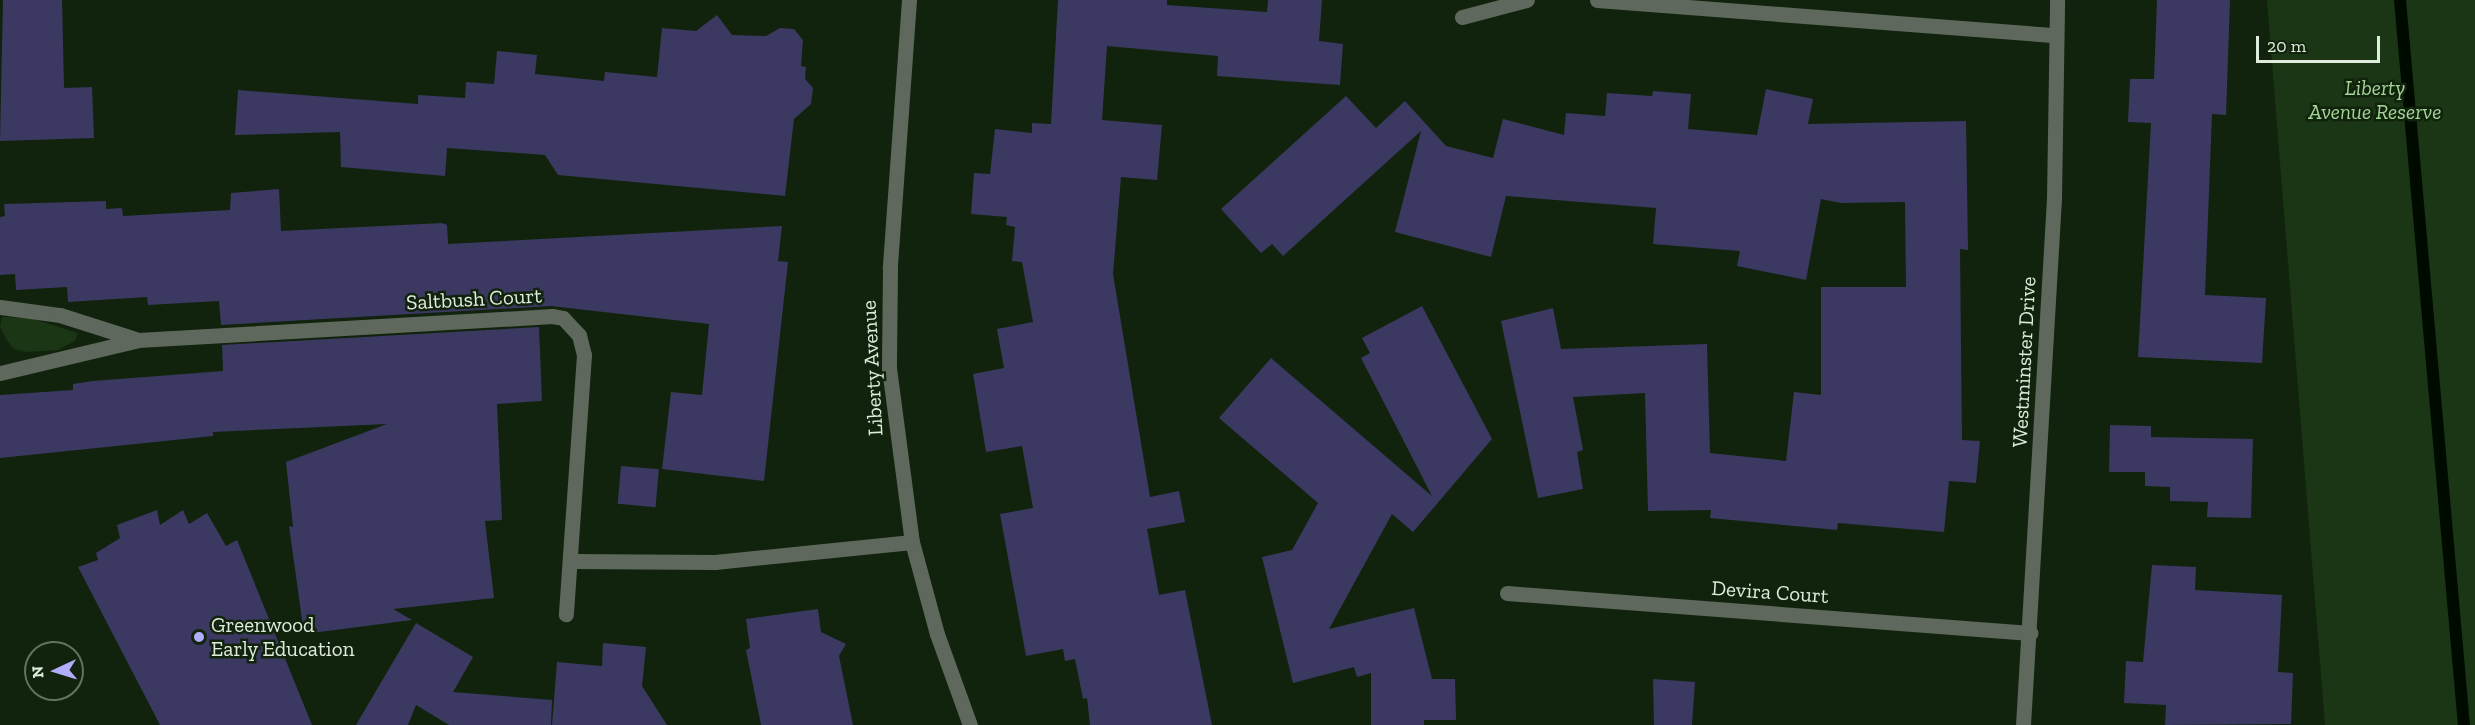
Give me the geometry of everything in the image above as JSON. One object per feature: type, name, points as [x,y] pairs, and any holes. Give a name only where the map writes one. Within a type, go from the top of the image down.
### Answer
[{"type":"street","name":"Liberty Avenue","points":[[909,0],[888,318],[893,412],[912,542],[937,634],[970,725]]},
{"type":"street","points":[[1462,17],[1527,0]]},
{"type":"street","points":[[1597,0],[2056,35]]},
{"type":"street","name":"Westminster Drive","points":[[2023,725],[2054,198],[2057,0]]},
{"type":"street","name":"Saltbush Court","points":[[0,307],[60,315],[138,340]]},
{"type":"street","name":"Saltbush Court","points":[[0,373],[138,340],[552,316],[563,318],[579,335],[584,355],[572,561],[566,614]]},
{"type":"street","points":[[572,561],[715,562],[912,542]]},
{"type":"street","name":"Devira Court","points":[[1507,593],[2030,633]]},
{"type":"green space","name":"Liberty Avenue Reserve","points":[[2267,0],[2475,0],[2475,725],[2325,725]]},
{"type":"green space","points":[[2,317],[30,318],[78,333],[75,341],[58,350],[26,352],[14,349],[6,339],[0,326]]},
{"type":"building","points":[[3,0],[62,0],[64,88],[92,87],[94,138],[0,141]]},
{"type":"building","points":[[1058,0],[1167,0],[1167,5],[1267,12],[1268,0],[1322,0],[1319,41],[1343,44],[1340,85],[1217,76],[1218,56],[1107,46],[1102,120],[1162,125],[1157,180],[1121,177],[1113,274],[1150,497],[1179,491],[1185,522],[1147,529],[1159,595],[1185,590],[1212,725],[1090,725],[1087,698],[1083,699],[1075,659],[1065,661],[1063,649],[1026,656],[1000,514],[1033,508],[1022,446],[986,452],[973,374],[1004,368],[997,329],[1033,322],[1022,262],[1012,261],[1015,227],[1006,225],[1007,217],[971,214],[974,173],[990,174],[995,129],[1032,133],[1032,123],[1051,124]]},
{"type":"building","points":[[2157,0],[2230,0],[2226,115],[2212,114],[2205,295],[2266,298],[2262,363],[2138,357],[2151,123],[2128,122],[2130,79],[2154,79]]},
{"type":"building","points":[[717,15],[732,35],[766,36],[780,28],[794,29],[803,40],[801,66],[806,67],[805,79],[813,88],[811,104],[794,119],[785,196],[558,175],[545,155],[447,148],[445,176],[341,167],[340,132],[235,135],[238,90],[418,104],[418,95],[465,98],[466,82],[494,84],[497,51],[537,55],[535,74],[604,81],[605,72],[657,77],[662,28],[696,31]]},
{"type":"building","points":[[1766,89],[1813,99],[1808,124],[1966,121],[1968,250],[1960,249],[1962,440],[1980,441],[1976,483],[1949,481],[1944,532],[1838,523],[1837,530],[1710,518],[1711,510],[1648,511],[1645,393],[1573,397],[1583,450],[1577,452],[1583,489],[1538,498],[1501,321],[1553,308],[1561,349],[1707,344],[1710,453],[1786,461],[1794,392],[1821,395],[1821,287],[1906,287],[1905,202],[1841,203],[1821,199],[1806,280],[1737,266],[1740,251],[1653,244],[1656,208],[1506,196],[1491,257],[1395,232],[1421,131],[1283,256],[1272,244],[1261,253],[1221,209],[1346,96],[1376,128],[1405,101],[1446,146],[1493,158],[1503,119],[1564,135],[1566,113],[1605,116],[1607,93],[1652,96],[1653,91],[1691,94],[1688,129],[1757,135]]},
{"type":"building","points":[[279,189],[281,231],[442,223],[447,225],[448,244],[782,226],[778,261],[788,262],[764,481],[662,469],[671,392],[702,395],[709,324],[551,306],[221,325],[219,301],[148,305],[147,297],[68,302],[67,287],[16,290],[15,274],[0,275],[0,217],[5,216],[4,204],[106,201],[106,209],[122,208],[123,216],[230,210],[231,193]]},
{"type":"building","points":[[1422,306],[1492,439],[1413,532],[1392,514],[1329,629],[1414,608],[1432,679],[1455,679],[1456,720],[1424,720],[1424,725],[1371,725],[1371,673],[1357,677],[1354,667],[1293,683],[1262,557],[1292,550],[1318,503],[1219,418],[1271,358],[1432,496],[1361,358],[1370,353],[1362,338]]},
{"type":"building","points":[[539,327],[542,401],[497,404],[502,520],[485,521],[494,598],[393,609],[412,620],[304,634],[289,526],[293,527],[286,462],[387,424],[213,432],[213,436],[0,458],[0,395],[73,390],[73,384],[93,381],[223,371],[222,345]]},
{"type":"building","points":[[2110,425],[2151,426],[2151,437],[2253,439],[2251,518],[2207,517],[2208,502],[2170,501],[2170,487],[2145,486],[2145,472],[2109,472]]},
{"type":"building","points":[[621,466],[659,469],[656,507],[618,504]]},
{"type":"building","name":"Greenwood Early Education","points":[[157,510],[160,525],[183,510],[189,524],[207,513],[226,546],[237,540],[312,725],[160,725],[78,567],[98,560],[96,553],[120,538],[117,525]]},
{"type":"building","points":[[2152,565],[2196,567],[2195,590],[2282,595],[2278,672],[2293,673],[2291,724],[2165,725],[2166,705],[2124,703],[2126,661],[2143,662]]},
{"type":"building","points":[[818,609],[821,632],[846,644],[839,656],[853,725],[761,725],[746,650],[750,648],[746,619]]},
{"type":"building","points":[[416,623],[473,657],[453,692],[552,700],[551,725],[449,725],[416,705],[408,725],[356,725]]},
{"type":"building","points":[[603,643],[646,647],[642,686],[667,725],[552,725],[557,662],[602,666]]},
{"type":"building","points":[[1653,679],[1695,682],[1692,725],[1654,725]]},
{"type":"waterway","points":[[2400,0],[2464,725]]},
{"type":"place","name":"Greenwood Early Education","points":[[199,637]]}]
